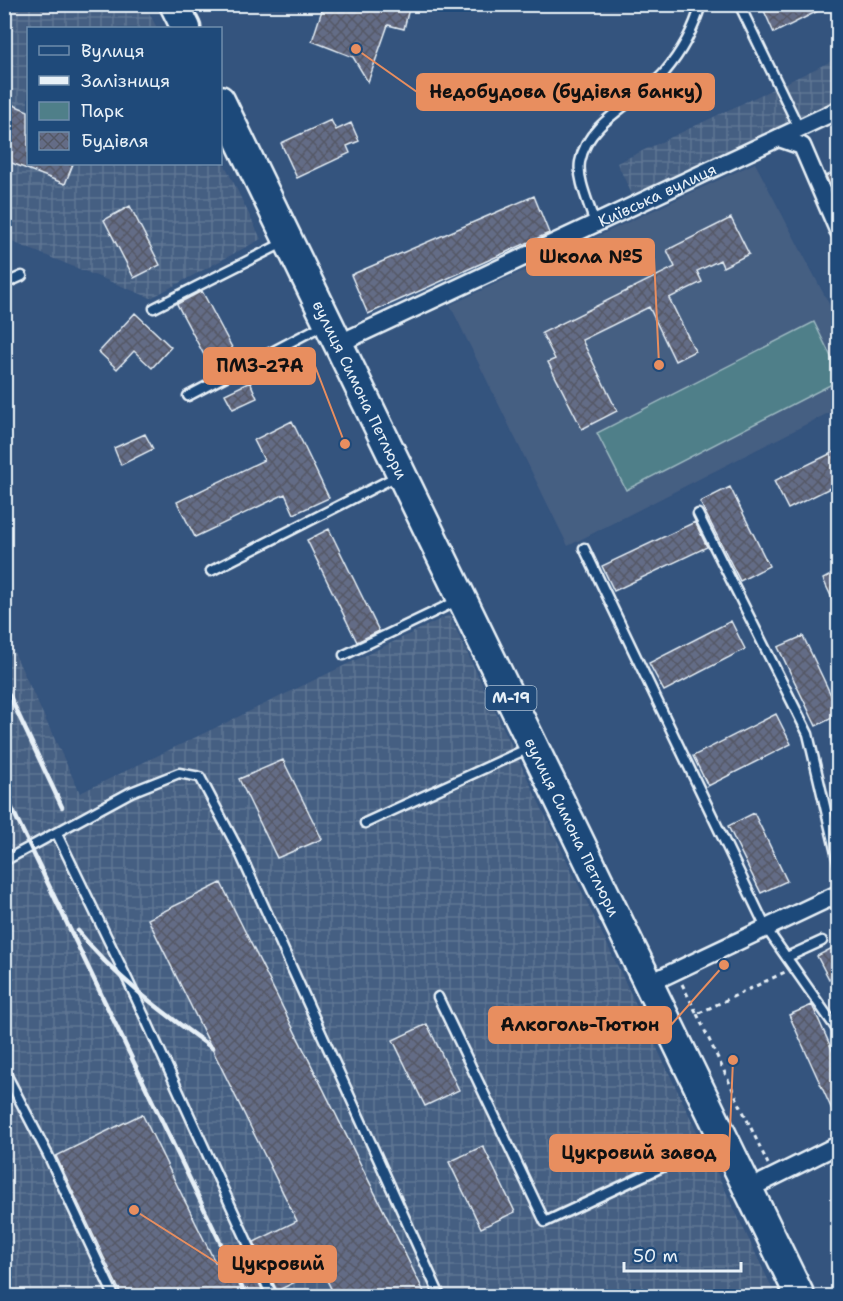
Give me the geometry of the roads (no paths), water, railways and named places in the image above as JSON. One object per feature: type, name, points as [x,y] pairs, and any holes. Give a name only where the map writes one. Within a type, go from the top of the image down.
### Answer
[{"type":"highway","points":[[174,4],[186,27]]},
{"type":"highway","name":"вулиця Симона Петлюри","points":[[222,104],[403,473],[800,1296]]},
{"type":"street","name":"Київська вулиця","points":[[334,332],[595,224],[838,110]]},
{"type":"street","points":[[779,138],[802,146],[838,230]]},
{"type":"street","points":[[648,984],[838,894]]},
{"type":"street","points":[[768,1179],[838,1145]]},
{"type":"lane","points":[[595,224],[580,170],[585,147],[613,115],[640,96],[664,73],[696,24],[701,4]]},
{"type":"lane","points":[[739,4],[799,128]]},
{"type":"lane","points":[[154,308],[288,240]]},
{"type":"lane","points":[[4,284],[22,276]]},
{"type":"lane","points":[[188,396],[334,332]]},
{"type":"lane","points":[[211,571],[403,473]]},
{"type":"lane","points":[[698,514],[808,734],[838,862]]},
{"type":"lane","points":[[584,548],[766,928],[836,1021],[838,1031]]},
{"type":"lane","points":[[344,656],[463,598]]},
{"type":"lane","points":[[365,823],[534,746]]},
{"type":"lane","points":[[4,861],[131,792],[179,773],[200,777],[239,851],[440,1296]]},
{"type":"lane","points":[[57,834],[125,974],[272,1296]]},
{"type":"lane","points":[[787,957],[822,941]]},
{"type":"lane","points":[[438,997],[545,1222],[723,1138]]},
{"type":"lane","points":[[4,1070],[48,1155],[114,1296]]},
{"type":"railway","points":[[4,684],[62,807]]},
{"type":"railway","points":[[4,792],[246,1296]]},
{"type":"railway","points":[[78,931],[124,979],[158,1008],[212,1048]]},
{"type":"place","name":"Недобудова (будівля банку)","points":[[356,49]]},
{"type":"place","name":"Школа №5","points":[[659,365]]},
{"type":"place","name":"ПМЗ-27А","points":[[345,444]]},
{"type":"place","name":"Алкоголь-Тютюн","points":[[724,965]]},
{"type":"place","name":"Цукровий завод","points":[[733,1060]]},
{"type":"place","name":"Цукровий","points":[[134,1210]]}]
